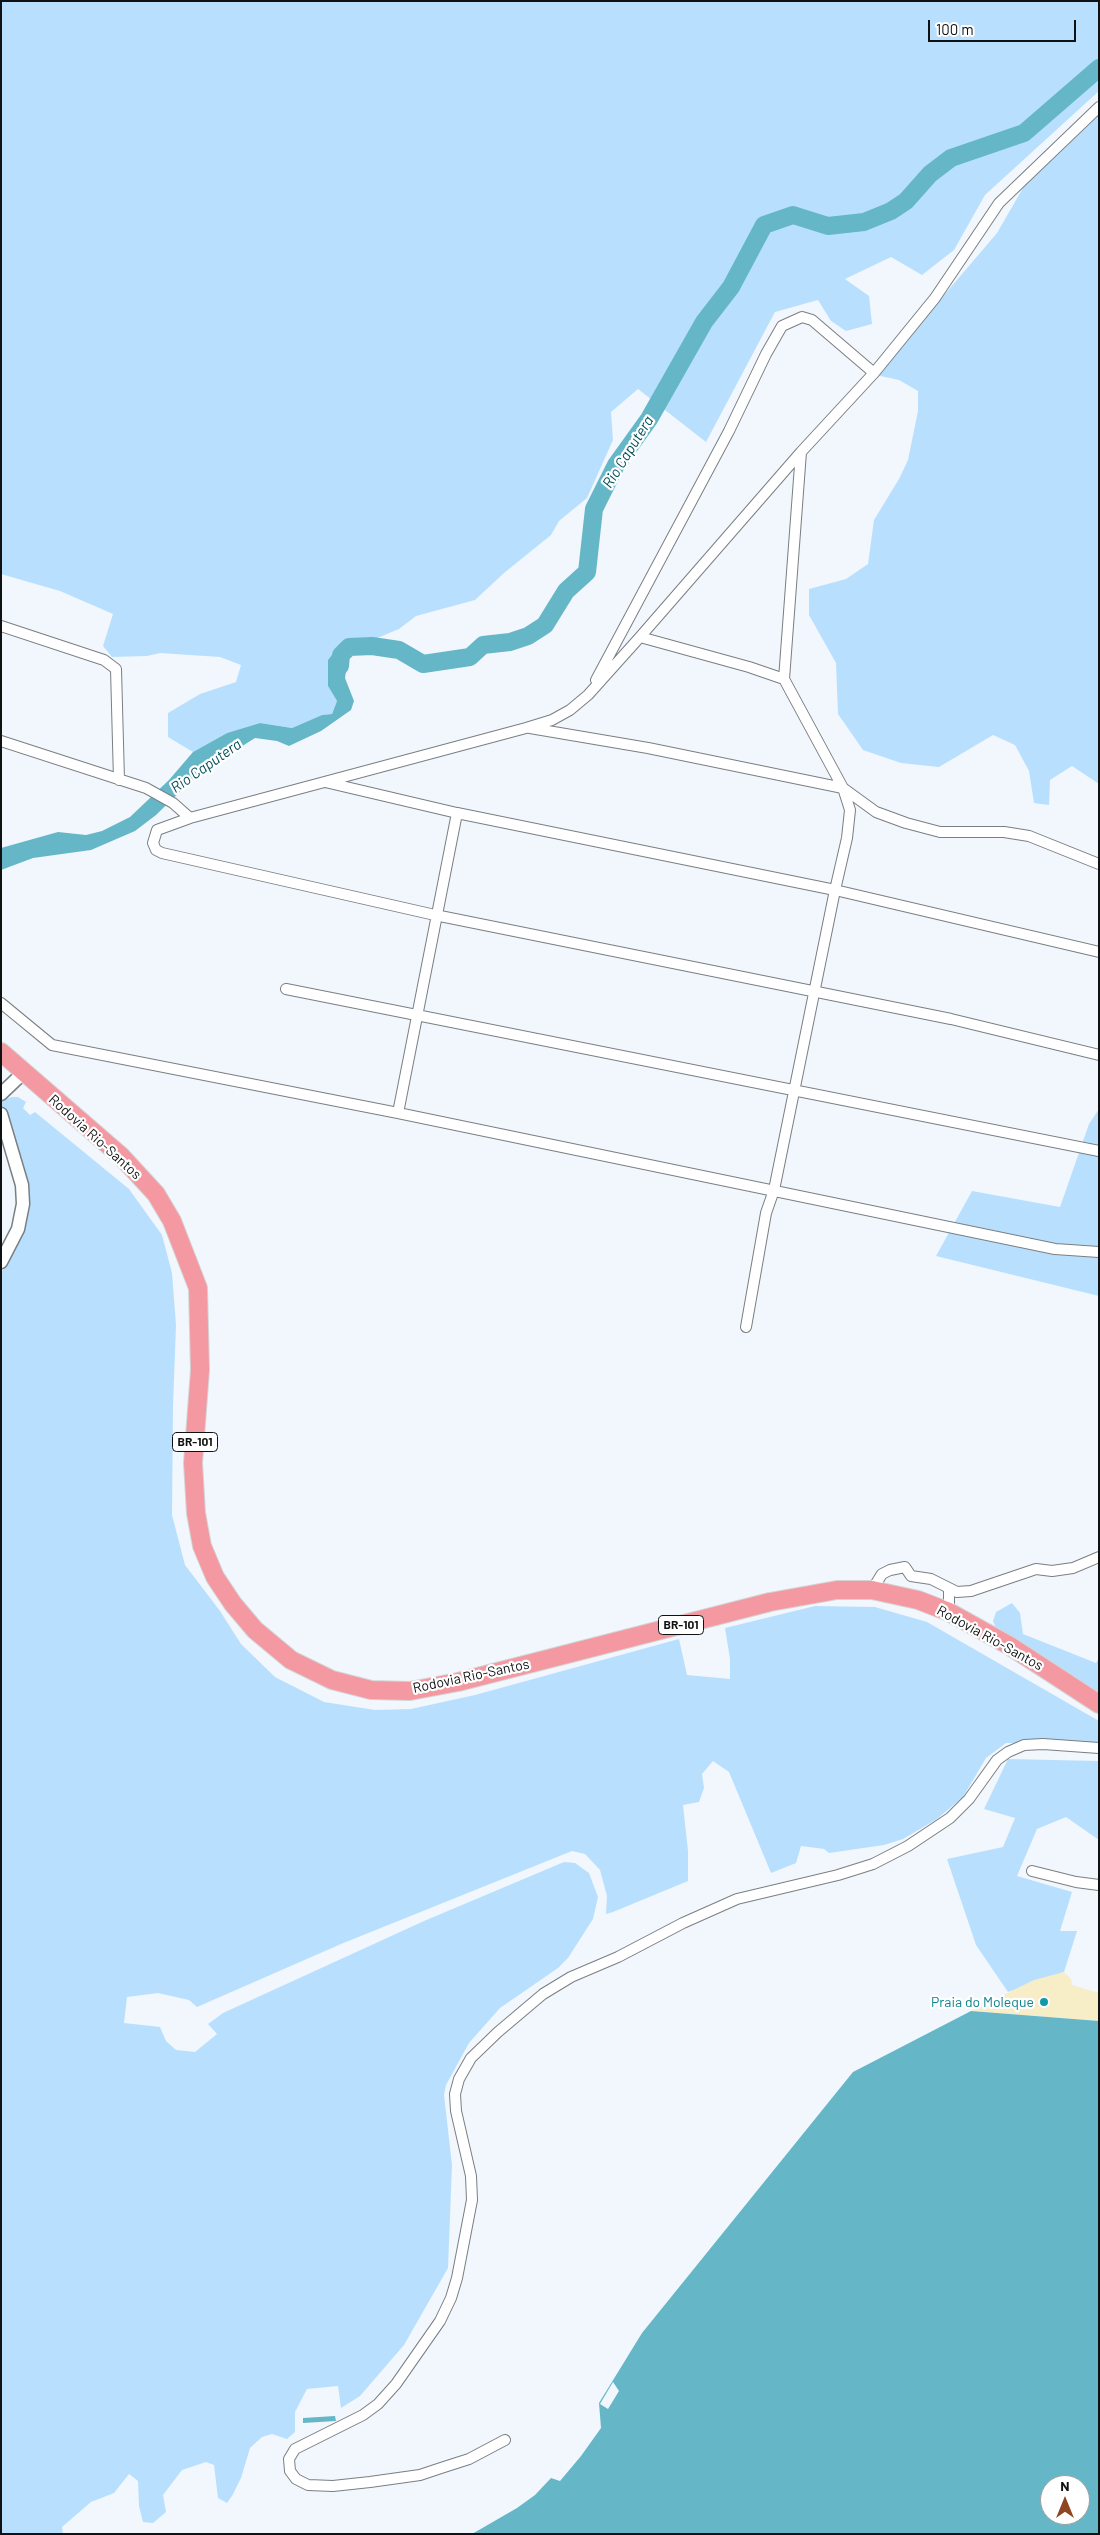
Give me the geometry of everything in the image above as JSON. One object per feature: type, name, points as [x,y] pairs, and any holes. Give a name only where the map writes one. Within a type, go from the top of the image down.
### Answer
[{"type":"highway","name":"Rodovia Rio-Santos","points":[[1,1052],[121,1156],[156,1194],[172,1221],[198,1288],[200,1370],[193,1463],[196,1513],[202,1546],[215,1577],[233,1604],[255,1630],[291,1660],[332,1680],[370,1690],[410,1691],[458,1682],[770,1602],[837,1590],[872,1590],[918,1600],[949,1612],[1010,1646],[1099,1704]]},
{"type":"street","points":[[1099,107],[999,203],[935,298],[874,373],[801,452],[588,695],[570,710],[552,720],[526,728],[190,818],[157,830],[153,836],[156,850],[187,859],[436,915],[951,1019],[1099,1055]]},
{"type":"street","points":[[588,695],[729,431],[782,326],[802,316],[812,320],[874,373]]},
{"type":"street","points":[[746,1327],[766,1213],[774,1190],[793,1089],[847,838],[850,810],[843,788],[784,679],[801,452]]},
{"type":"street","points":[[1,626],[104,660],[116,669],[119,780]]},
{"type":"street","points":[[640,637],[749,667],[784,679]]},
{"type":"street","points":[[526,728],[648,748],[843,788],[876,812],[906,823],[940,832],[1004,832],[1029,836],[1099,864]]},
{"type":"street","points":[[1,741],[146,788],[190,818]]},
{"type":"street","points":[[323,782],[458,813],[835,890],[1099,952]]},
{"type":"street","points":[[398,1113],[436,915],[458,813]]},
{"type":"street","points":[[286,989],[1099,1151]]},
{"type":"street","points":[[1,1003],[52,1045],[398,1113],[1055,1249],[1099,1252]]},
{"type":"street","points":[[1,1094],[23,1072]]},
{"type":"street","points":[[1,1114],[22,1185],[23,1204],[18,1230],[1,1262]]},
{"type":"street","points":[[872,1590],[882,1574],[890,1570],[905,1568],[911,1576],[931,1580],[957,1592],[978,1590],[1036,1569],[1052,1571],[1073,1568],[1099,1557]]},
{"type":"street","points":[[949,1589],[949,1612]]},
{"type":"street","points":[[506,2440],[470,2459],[441,2468],[420,2474],[370,2482],[333,2486],[308,2485],[296,2480],[290,2471],[289,2459],[294,2449],[362,2415],[378,2404],[396,2384],[440,2321],[451,2298],[458,2278],[472,2200],[472,2176],[456,2111],[455,2094],[459,2078],[472,2058],[498,2032],[543,1994],[571,1977],[618,1957],[683,1923],[737,1899],[838,1875],[873,1864],[908,1846],[950,1818],[969,1799],[997,1760],[1008,1752],[1024,1745],[1043,1744],[1099,1748]]},
{"type":"street","points":[[1032,1871],[1076,1882],[1099,1884]]},
{"type":"shaded area","points":[[1,1],[1099,1],[1099,91],[985,195],[954,250],[922,275],[891,257],[845,279],[869,296],[872,324],[846,331],[831,321],[818,300],[775,312],[706,442],[638,389],[611,412],[613,440],[587,498],[559,521],[551,535],[504,573],[475,600],[416,616],[399,629],[370,641],[341,643],[328,660],[328,686],[337,701],[332,714],[322,715],[292,728],[260,723],[227,733],[193,752],[168,737],[168,713],[200,694],[236,682],[241,665],[220,657],[160,653],[147,656],[112,657],[103,646],[113,614],[60,591],[1,574]]},
{"type":"shaded area","points":[[1099,111],[1099,784],[1072,766],[1050,780],[1049,805],[1034,803],[1029,771],[1015,745],[993,735],[939,767],[901,763],[863,750],[838,714],[836,663],[809,615],[809,589],[846,579],[868,564],[874,520],[899,479],[908,460],[918,411],[918,391],[899,380],[876,375],[997,233],[1034,169]]},
{"type":"shaded area","points":[[18,1097],[26,1102],[23,1108],[30,1115],[35,1112],[129,1189],[162,1235],[172,1273],[176,1325],[172,1515],[185,1565],[220,1611],[241,1644],[275,1677],[324,1702],[375,1710],[411,1709],[475,1695],[679,1639],[687,1675],[730,1679],[730,1659],[725,1628],[815,1606],[875,1607],[927,1622],[1099,1721],[1099,1744],[1006,1743],[986,1758],[963,1797],[937,1819],[903,1839],[884,1845],[829,1853],[824,1849],[801,1846],[796,1863],[771,1873],[729,1772],[713,1761],[702,1774],[704,1788],[699,1802],[683,1805],[688,1851],[688,1881],[613,1912],[606,1914],[607,1896],[600,1870],[585,1854],[572,1851],[341,1944],[197,2007],[189,2000],[158,1993],[127,1997],[124,2023],[160,2027],[166,2041],[176,2050],[195,2052],[217,2034],[208,2024],[223,2013],[424,1921],[564,1862],[575,1863],[589,1873],[598,1897],[593,1919],[568,1958],[558,1968],[500,2008],[469,2043],[446,2085],[444,2095],[452,2165],[448,2268],[404,2345],[360,2396],[341,2408],[338,2386],[307,2389],[295,2412],[295,2432],[287,2439],[272,2434],[262,2437],[250,2448],[241,2478],[227,2503],[218,2498],[214,2465],[206,2462],[182,2470],[163,2495],[166,2512],[153,2523],[143,2522],[139,2506],[138,2481],[129,2474],[114,2493],[91,2502],[62,2527],[63,2534],[1,2534],[1,1272],[6,1267],[28,1213],[1,1109],[2,1100]]},
{"type":"shaded area","points":[[1099,1109],[1099,1296],[936,1256],[972,1191],[1060,1207],[1089,1124]]},
{"type":"shaded area","points":[[1012,1603],[1020,1613],[1023,1634],[1096,1663],[1099,1658],[1099,1696],[999,1636],[993,1621],[996,1612]]},
{"type":"shaded area","points":[[1008,1759],[1099,1761],[1099,1840],[1066,1817],[1037,1829],[1017,1876],[1072,1892],[1060,1931],[1077,1931],[1064,1972],[1008,1992],[976,1945],[947,1859],[1003,1847],[1015,1818],[984,1809]]},
{"type":"sand","name":"Praia do Moleque","points":[[1064,1972],[1071,1979],[1072,1985],[1099,1993],[1099,2021],[971,2011],[1034,1980]]},
{"type":"water","points":[[341,643],[349,647],[344,660],[345,678],[354,701],[351,710],[321,731],[289,746],[277,741],[255,738],[198,774],[156,815],[135,831],[91,850],[33,858],[1,870],[1,848],[58,832],[86,835],[102,831],[130,817],[169,780],[193,752],[227,733],[260,723],[292,728],[322,715],[332,714],[337,701],[328,686],[328,660]]},
{"type":"water","points":[[971,2011],[1099,2021],[1099,2534],[472,2534],[517,2508],[535,2495],[551,2478],[560,2481],[601,2428],[599,2403],[642,2333],[853,2072]]},
{"type":"water","points":[[335,2416],[336,2421],[303,2423],[303,2418]]},
{"type":"pier","points":[[613,2382],[619,2391],[608,2409],[600,2404]]},
{"type":"waterway","name":"Rio Caputera","points":[[340,666],[341,655],[349,647],[372,646],[399,650],[423,664],[470,657],[483,645],[510,642],[528,636],[545,625],[566,591],[587,572],[594,509],[616,465],[649,419],[704,322],[731,287],[764,225],[793,215],[828,226],[864,222],[891,211],[906,201],[930,174],[951,158],[1024,133],[1099,68]]},
{"type":"place","name":"Praia do Moleque","points":[[1044,2002]]}]
